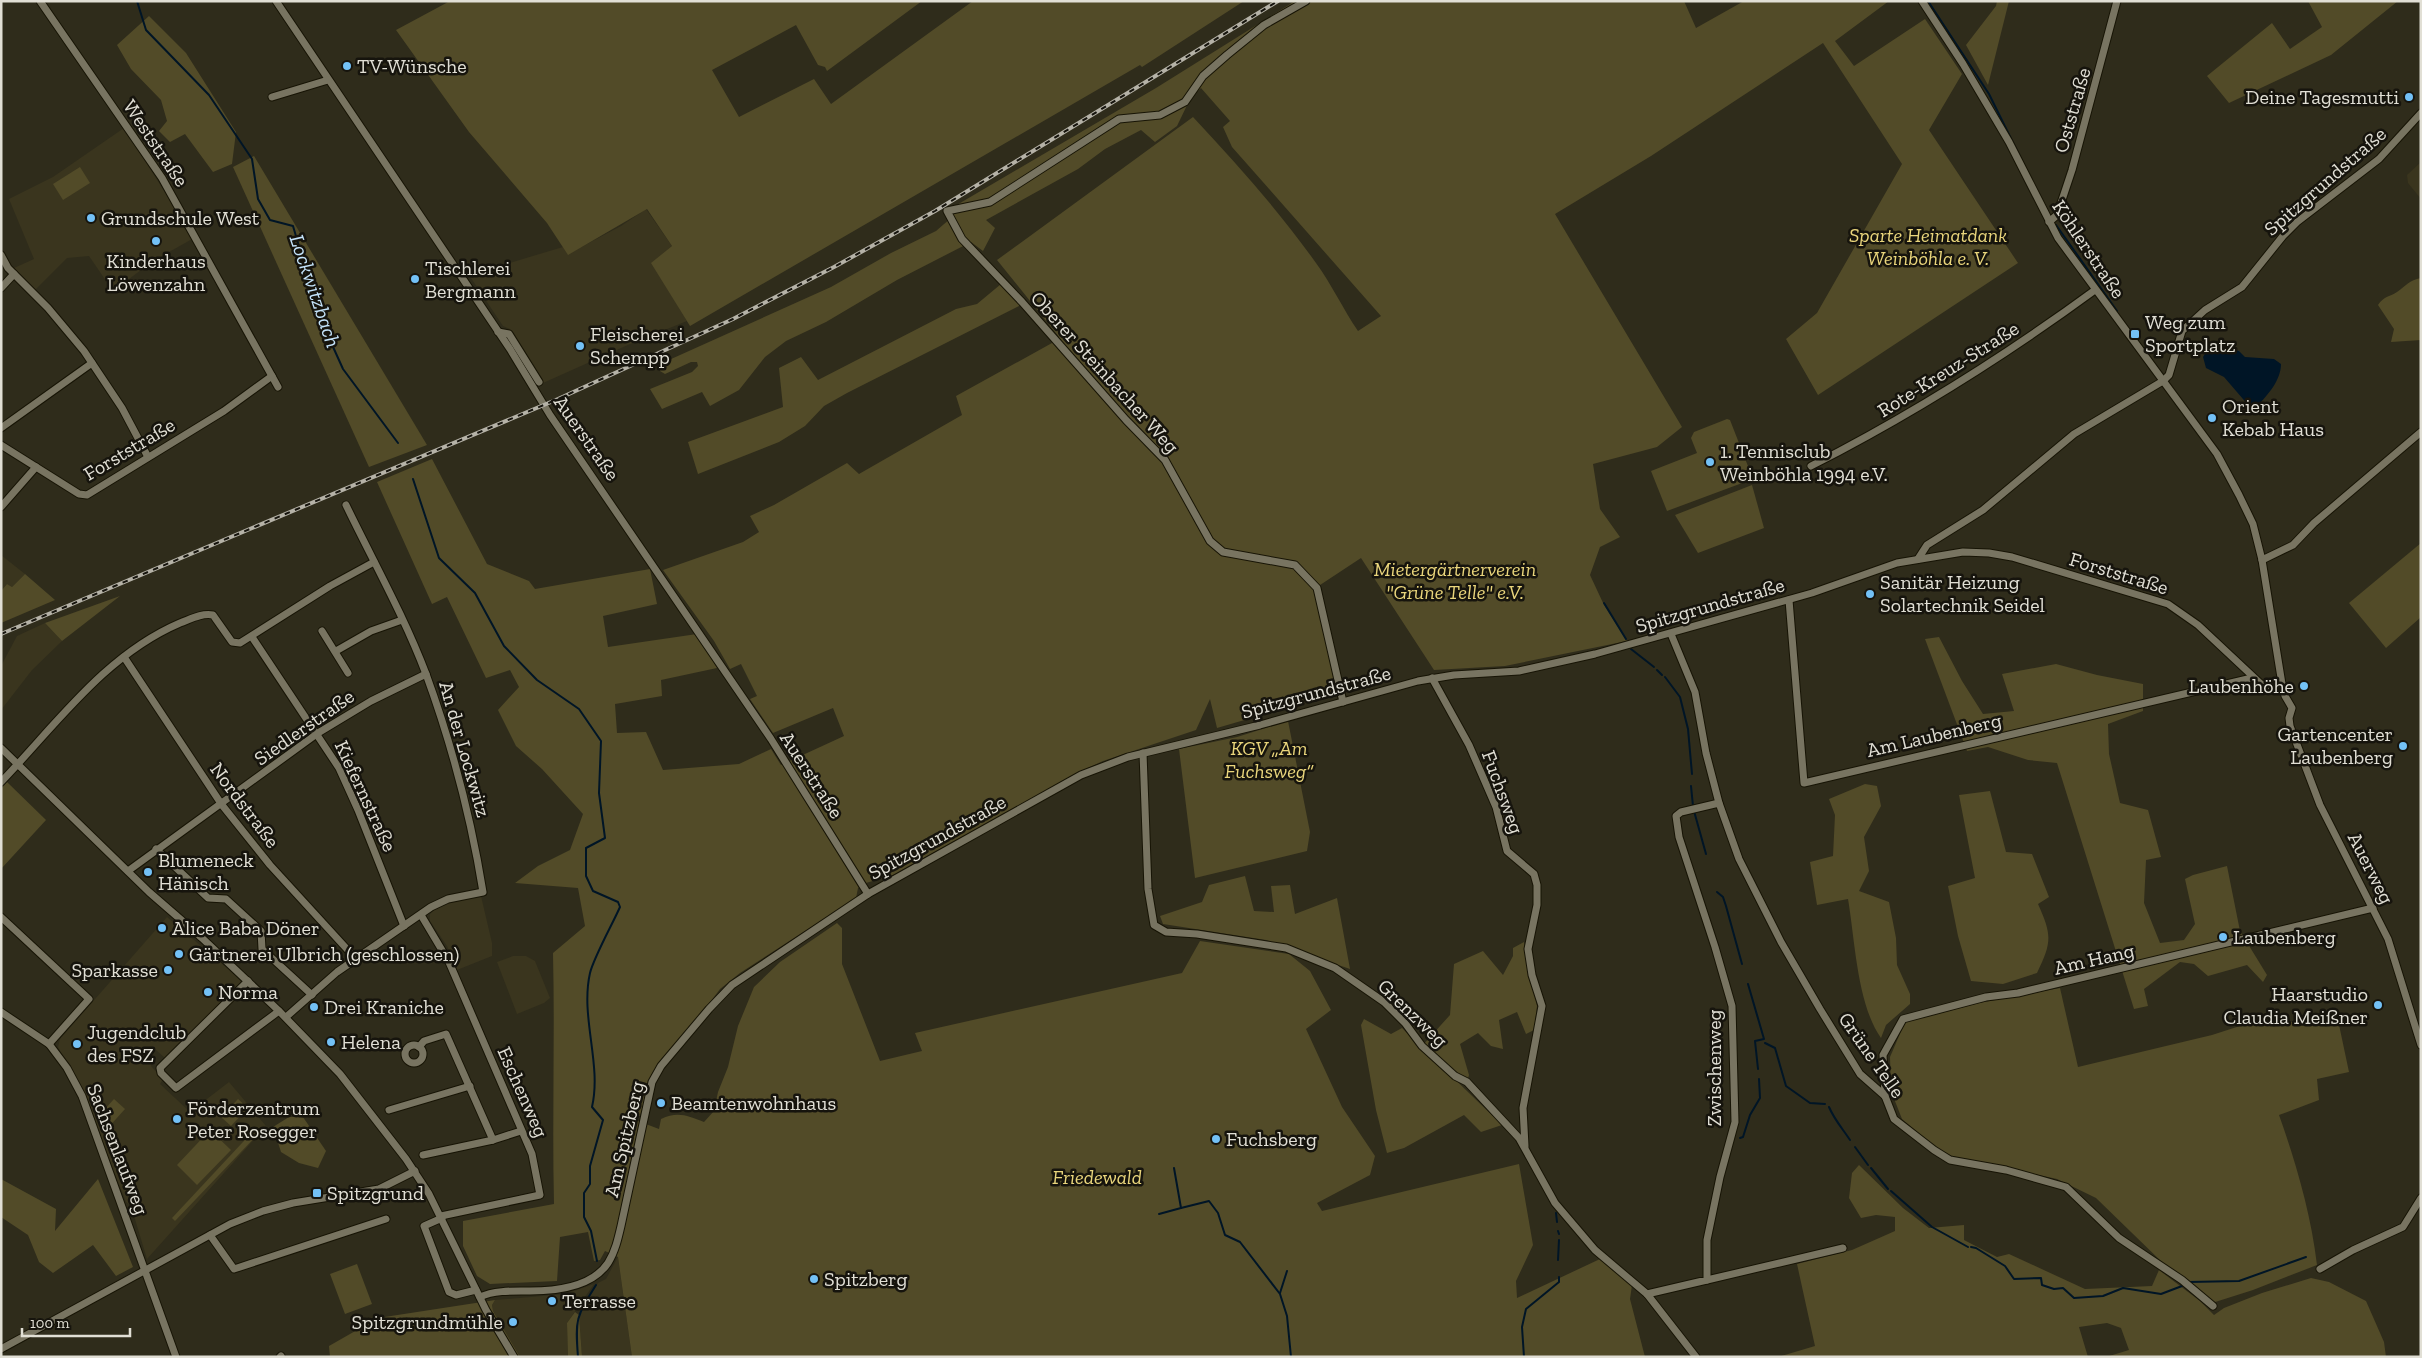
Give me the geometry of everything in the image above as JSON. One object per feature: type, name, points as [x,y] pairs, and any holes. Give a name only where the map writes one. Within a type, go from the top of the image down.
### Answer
[{"type":"street","name":"Weststraße","points":[[40,1],[162,178],[278,387]]},
{"type":"street","name":"Auerstraße","points":[[276,1],[498,332],[547,409],[766,732],[868,894]]},
{"type":"street","name":"Oberer Steinbacher Weg","points":[[1306,1],[1264,25],[1227,55],[1203,76],[1185,102],[1160,115],[1119,119],[990,202],[947,211],[962,239],[1022,302],[1126,420],[1165,460],[1210,541],[1223,552],[1295,565],[1316,588],[1343,702]]},
{"type":"street","name":"Köhlerstraße","points":[[1922,1],[1963,64],[2004,134],[2049,222],[2095,290],[2224,465],[2252,524],[2262,560],[2282,684],[2285,696],[2292,708]]},
{"type":"street","name":"Oststraße","points":[[2049,222],[2061,205],[2072,170],[2117,1]]},
{"type":"street","points":[[272,97],[328,80]]},
{"type":"street","name":"Spitzgrundstraße","points":[[2163,382],[2168,375],[2182,331],[2205,310],[2242,287],[2293,226],[2312,209],[2379,159],[2421,112]]},
{"type":"street","points":[[1,254],[14,274],[48,308],[92,362],[122,408],[148,457]]},
{"type":"street","points":[[1,288],[14,274]]},
{"type":"street","name":"Rote-Kreuz-Straße","points":[[1811,466],[1902,419],[2030,337],[2095,290]]},
{"type":"street","points":[[498,332],[509,334],[539,382]]},
{"type":"street","points":[[1,428],[92,362]]},
{"type":"street","name":"Forststraße","points":[[1,445],[83,496],[94,492],[224,411],[272,376]]},
{"type":"street","points":[[1918,559],[1927,545],[1983,510],[2074,434],[2163,382]]},
{"type":"street","points":[[2262,560],[2293,545],[2314,523],[2421,432]]},
{"type":"street","points":[[1,507],[36,467]]},
{"type":"street","name":"An der Lockwitz","points":[[346,506],[402,620],[426,674],[461,785],[483,892],[448,899],[431,907],[421,915]]},
{"type":"street","name":"Forststraße","points":[[1918,559],[1963,552],[1989,553],[2017,558],[2158,600],[2184,613],[2252,678],[2267,686],[2282,684]]},
{"type":"street","name":"Spitzgrundstraße","points":[[868,894],[1081,775],[1112,761],[1260,725],[1432,678],[1507,672],[1547,666],[1671,634],[1789,600],[1897,563],[1918,559]]},
{"type":"street","points":[[1,782],[81,696],[124,657],[170,628],[204,613],[213,614],[232,642],[240,643],[330,586],[374,562]]},
{"type":"street","name":"Am Laubenberg","points":[[1789,600],[1804,784],[2252,678]]},
{"type":"street","points":[[336,651],[371,631],[402,620]]},
{"type":"street","points":[[322,631],[348,673]]},
{"type":"street","name":"Grüne Telle","points":[[1671,634],[1695,692],[1706,753],[1719,803],[1739,859],[1781,942],[1860,1074],[1885,1096],[1894,1118],[1934,1150],[1950,1160],[2006,1170],[2066,1186],[2119,1238],[2182,1280],[2213,1306]]},
{"type":"street","name":"Kiefernstraße","points":[[252,637],[318,733],[339,768],[358,810],[404,926]]},
{"type":"street","name":"Nordstraße","points":[[124,657],[222,804],[270,865],[356,959]]},
{"type":"street","name":"Siedlerstraße","points":[[128,871],[318,733],[371,701],[426,674]]},
{"type":"street","name":"Fuchsweg","points":[[1432,678],[1469,745],[1496,807],[1507,851],[1534,874],[1537,885],[1537,905],[1528,949],[1532,975],[1542,1006],[1523,1108],[1526,1147]]},
{"type":"street","name":"Auerweg","points":[[2292,708],[2289,718],[2290,726],[2320,806],[2393,951],[2421,1044]]},
{"type":"street","points":[[1,748],[128,871],[280,1011],[340,1074],[415,1171],[442,1217],[476,1290],[514,1357]]},
{"type":"street","name":"Grenzweg","points":[[1143,753],[1147,871],[1154,926],[1166,932],[1197,934],[1286,948],[1335,968],[1384,1002],[1405,1023],[1422,1046],[1455,1076],[1467,1082],[1519,1138],[1526,1147],[1555,1203],[1595,1250],[1646,1294],[1696,1357]]},
{"type":"street","name":"Zwischenweg","points":[[1707,1280],[1707,1240],[1734,1122],[1732,1006],[1716,947],[1679,837],[1676,816],[1681,812],[1719,803]]},
{"type":"street","points":[[156,849],[208,898],[226,899],[261,931],[262,949],[312,995]]},
{"type":"street","name":"Am Spitzberg","points":[[480,1297],[499,1293],[558,1289],[583,1282],[602,1270],[616,1247],[643,1116],[652,1082],[661,1066],[709,1008],[732,985],[868,894]]},
{"type":"street","name":"Am Hang","points":[[1885,1096],[1883,1055],[1903,1019],[1986,997],[2018,993],[2373,908]]},
{"type":"street","points":[[286,1018],[338,972],[421,915]]},
{"type":"street","name":"Eschenweg","points":[[421,915],[449,962],[532,1154],[540,1195],[442,1217]]},
{"type":"street","points":[[1,917],[89,1000],[49,1044]]},
{"type":"street","points":[[248,981],[160,1068],[161,1073],[176,1088],[280,1011]]},
{"type":"street","name":"Sachsenlaufweg","points":[[1,1012],[49,1044],[67,1068],[82,1096],[132,1229],[144,1271],[176,1357]]},
{"type":"street","points":[[419,1047],[424,1041],[446,1034],[494,1140]]},
{"type":"street","points":[[389,1110],[470,1086]]},
{"type":"street","points":[[423,1155],[494,1140],[521,1132]]},
{"type":"street","points":[[1,1349],[210,1235],[263,1211],[317,1198],[379,1189],[415,1171]]},
{"type":"street","points":[[2320,1269],[2353,1250],[2403,1227],[2421,1198]]},
{"type":"street","points":[[442,1217],[424,1226],[449,1292],[456,1295],[476,1290]]},
{"type":"street","points":[[210,1235],[234,1269],[386,1219]]},
{"type":"street","points":[[1646,1294],[1843,1248]]},
{"type":"shaded area","points":[[124,128],[194,238],[153,261],[113,291],[89,256],[67,258],[35,290],[14,268],[34,259],[9,199],[53,177]]},
{"type":"shaded area","points":[[2421,162],[2421,199],[2408,183],[2407,175]]},
{"type":"shaded area","points":[[646,209],[672,246],[652,263],[687,321],[543,383],[510,329],[503,326],[469,275],[563,247],[568,254],[621,226]]},
{"type":"shaded area","points":[[1,555],[25,574],[12,587],[7,584],[1,591]]},
{"type":"shaded area","points":[[45,623],[62,641],[32,670],[1,710],[1,666],[17,636]]},
{"type":"shaded area","points":[[481,896],[492,943],[492,956],[457,970],[447,946],[430,921],[430,914],[435,909],[449,903]]},
{"type":"shaded area","name":"Förderzentrum Peter Rosegger","points":[[167,917],[242,981],[165,1058],[156,1050],[148,1059],[151,1066],[163,1079],[160,1084],[190,1112],[229,1082],[266,1126],[147,1259],[131,1206],[126,1202],[88,1107],[58,1047],[60,1039]]},
{"type":"shaded area","points":[[513,956],[526,956],[535,961],[550,998],[544,1003],[517,1014],[497,962]]},
{"type":"shaded area","points":[[618,1257],[632,1357],[582,1357],[579,1315],[598,1283],[606,1279]]},
{"type":"shaded area","name":"Spitzgrundmühle","points":[[594,1284],[567,1323],[568,1357],[520,1357],[493,1311],[492,1305],[495,1300],[565,1294]]},
{"type":"green space","points":[[450,1],[922,1],[827,71],[825,67],[818,65],[796,25],[712,70],[739,117],[814,79],[831,104],[973,1],[1244,1],[1142,67],[1140,65],[690,326],[651,263],[672,246],[647,209],[568,255],[547,223],[469,132],[396,30]]},
{"type":"green space","points":[[1295,1],[1684,1],[1696,28],[1744,1],[1889,1],[1835,41],[1854,66],[1925,19],[1962,74],[1929,130],[2018,263],[1818,395],[1786,339],[1817,313],[1902,164],[1823,43],[1651,156],[1555,214],[1682,427],[1657,447],[1593,464],[1600,509],[1620,537],[1600,547],[1590,575],[1604,605],[1627,641],[1505,666],[1434,670],[1361,558],[1314,589],[1338,693],[1217,728],[1210,699],[1196,730],[1103,761],[1079,772],[893,875],[866,883],[858,888],[856,898],[740,973],[720,989],[649,1084],[640,1116],[630,1116],[630,1118],[659,1129],[661,1119],[673,1115],[688,1116],[704,1122],[714,1111],[718,1092],[728,1067],[738,1026],[754,987],[780,962],[837,923],[842,928],[842,964],[880,1061],[922,1051],[915,1033],[1182,973],[1200,941],[1289,954],[1310,971],[1331,1010],[1306,1029],[1342,1107],[1375,1156],[1370,1175],[1317,1203],[1322,1211],[1519,1164],[1533,1245],[1516,1281],[1517,1298],[1600,1259],[1632,1285],[1630,1299],[1645,1357],[632,1357],[618,1257],[605,1251],[600,1260],[594,1261],[588,1232],[560,1237],[557,1281],[490,1284],[477,1276],[463,1246],[463,1221],[554,1204],[553,953],[585,926],[578,888],[515,883],[538,866],[570,850],[583,814],[542,769],[516,746],[498,710],[519,687],[510,670],[486,678],[447,597],[432,604],[377,482],[432,459],[487,564],[529,581],[535,589],[650,569],[657,604],[603,616],[608,647],[697,634],[717,668],[661,680],[662,696],[615,704],[617,733],[646,732],[663,770],[739,764],[771,749],[781,765],[844,736],[833,708],[773,733],[750,699],[757,696],[741,664],[730,669],[714,641],[663,570],[743,542],[759,532],[750,516],[774,505],[847,463],[859,474],[962,415],[956,396],[1052,343],[1059,337],[997,260],[1193,117],[1272,206],[1302,244],[1322,271],[1358,331],[1381,316],[1232,147],[1223,127],[1230,121],[1201,88],[1191,97],[1177,126],[1155,142],[1141,130],[1105,149],[1078,169],[986,220],[995,228],[983,251],[971,242],[897,280],[826,322],[786,341],[765,357],[739,390],[710,406],[702,392],[662,409],[650,389],[692,372],[698,366],[697,362],[691,362],[665,374],[660,371],[660,364],[831,287],[891,253],[936,231],[951,218],[955,206],[1156,88]]},
{"type":"green space","points":[[1997,1],[2009,1],[1988,85],[1966,45],[1996,6]]},
{"type":"green space","points":[[2308,1],[2398,1],[2331,55],[2229,103],[2207,76],[2272,23],[2290,49],[2322,27]]},
{"type":"green space","points":[[149,16],[186,53],[236,132],[232,164],[213,172],[185,134],[170,142],[159,131],[167,121],[161,100],[131,69],[117,45]]},
{"type":"green space","points":[[254,156],[427,445],[369,467],[233,167]]},
{"type":"green space","points":[[80,167],[90,183],[63,200],[53,184]]},
{"type":"green space","points":[[2421,278],[2421,340],[2391,342],[2394,329],[2378,305],[2385,298]]},
{"type":"green space","points":[[1001,284],[1021,305],[824,406],[805,426],[779,442],[698,474],[688,442],[783,407],[779,368],[801,357],[818,380],[956,309],[977,304]]},
{"type":"green space","name":"1. Tennisclub Weinböhla 1994 e.V.","points":[[1727,419],[1730,420],[1753,479],[1667,511],[1651,471],[1697,453],[1691,438],[1694,432]]},
{"type":"green space","points":[[1752,485],[1764,528],[1698,553],[1675,515]]},
{"type":"green space","points":[[2421,543],[2421,617],[2386,648],[2349,603]]},
{"type":"green space","points":[[25,574],[55,600],[1,623],[1,591],[7,584],[12,587]]},
{"type":"green space","points":[[120,596],[62,641],[45,623]]},
{"type":"green space","points":[[1939,637],[1962,681],[1983,714],[2014,711],[2002,674],[2056,664],[2097,675],[2143,684],[2143,711],[2108,724],[2109,754],[2120,803],[2148,810],[2161,857],[2146,860],[2144,903],[2160,943],[2184,940],[2195,924],[2185,879],[2227,866],[2240,931],[2267,975],[2263,982],[2247,965],[2208,976],[2194,964],[2180,962],[2144,989],[2148,1006],[2134,1009],[2057,763],[2028,760],[1988,747],[1967,751],[1925,639]]},
{"type":"green space","name":"KGV „Am Fuchsweg“","points":[[1288,721],[1310,832],[1307,851],[1195,878],[1179,749],[1237,737]]},
{"type":"green space","points":[[7,782],[46,820],[1,869],[1,789]]},
{"type":"green space","points":[[1865,784],[1877,786],[1881,806],[1864,837],[1869,871],[1859,891],[1889,902],[1896,938],[1897,965],[1910,994],[1910,1004],[1886,1025],[1881,1038],[1873,1024],[1862,990],[1848,899],[1817,905],[1810,862],[1833,856],[1835,815],[1829,799]]},
{"type":"green space","points":[[1990,791],[2006,852],[2032,854],[2049,897],[2038,904],[2048,931],[2048,946],[2037,973],[2003,984],[1971,981],[1958,936],[1948,886],[1975,878],[1959,795]]},
{"type":"green space","points":[[1245,876],[1254,911],[1274,912],[1271,886],[1290,885],[1295,914],[1337,898],[1350,969],[1266,940],[1163,924],[1160,916],[1202,902],[1209,885]]},
{"type":"green space","points":[[1524,942],[1537,1006],[1534,1030],[1526,1034],[1517,1012],[1499,1020],[1503,1049],[1491,1046],[1478,1033],[1460,1044],[1469,1075],[1467,1082],[1422,1046],[1450,1015],[1454,964],[1483,951],[1503,975],[1513,956],[1513,948]]},
{"type":"green space","points":[[2060,988],[2078,1067],[2212,1035],[2246,1024],[2338,1020],[2349,1072],[2317,1079],[2319,1100],[2279,1115],[2302,1189],[2317,1265],[2253,1290],[2212,1303],[2166,1266],[2096,1198],[2057,1179],[1952,1156],[1935,1147],[1902,1119],[1891,1091],[1890,1057],[1905,1022],[1979,1003]]},
{"type":"green space","points":[[1364,1019],[1391,1034],[1402,1028],[1502,1125],[1481,1132],[1464,1115],[1404,1148],[1387,1153],[1376,1110],[1361,1025]]},
{"type":"green space","points":[[114,1099],[125,1109],[107,1129],[96,1119]]},
{"type":"green space","points":[[238,1099],[248,1108],[231,1126],[221,1117]]},
{"type":"green space","points":[[289,1117],[303,1117],[326,1151],[318,1168],[299,1163],[281,1152],[273,1127]]},
{"type":"green space","points":[[256,1128],[260,1132],[175,1221],[172,1218]]},
{"type":"green space","points":[[210,1130],[231,1150],[197,1185],[177,1165]]},
{"type":"green space","points":[[1859,1165],[1903,1208],[1929,1228],[1964,1225],[1964,1240],[1997,1257],[2009,1254],[2085,1289],[2152,1286],[2159,1270],[2200,1301],[2214,1315],[2224,1308],[2262,1293],[2311,1278],[2329,1282],[2366,1301],[2384,1342],[2386,1357],[2106,1357],[2129,1350],[2121,1328],[2107,1323],[2079,1327],[2088,1357],[1778,1357],[1815,1346],[1797,1264],[1852,1250],[1895,1231],[1895,1217],[1876,1215],[1861,1218],[1849,1198],[1852,1173]]},
{"type":"green space","points":[[1,1179],[56,1209],[55,1231],[98,1179],[133,1267],[116,1276],[93,1245],[53,1273],[39,1262],[28,1235],[1,1217]]},
{"type":"green space","points":[[357,1264],[372,1304],[345,1314],[330,1274]]},
{"type":"green space","points":[[495,1300],[492,1305],[493,1311],[520,1357],[330,1357],[329,1346],[378,1318]]},
{"type":"green space","points":[[575,1312],[579,1315],[582,1357],[568,1357],[567,1323]]},
{"type":"water","points":[[2212,342],[2239,351],[2245,357],[2274,359],[2281,364],[2279,376],[2257,406],[2249,406],[2224,377],[2206,368],[2203,357]]},
{"type":"waterway","name":"Lockwitzbach","points":[[137,1],[146,30],[209,95],[252,159],[258,199],[270,220],[293,226],[320,318],[343,369],[398,443]]},
{"type":"waterway","points":[[1928,1],[1989,94],[2025,167]]},
{"type":"waterway","points":[[2056,225],[2117,311]]},
{"type":"waterway","name":"Lockwitzbach","points":[[413,479],[439,558],[475,593],[504,646],[537,680],[579,709],[601,741],[599,793],[605,838],[586,848],[586,876],[593,891],[618,902],[620,907],[592,966],[588,990],[594,1074],[592,1107],[603,1120],[590,1166],[590,1184],[584,1193],[584,1217],[591,1231],[597,1261]]},
{"type":"waterway","points":[[1604,603],[1626,639]]},
{"type":"waterway","points":[[1631,649],[1654,667]]},
{"type":"waterway","points":[[1657,670],[1662,675]]},
{"type":"waterway","points":[[1665,677],[1680,697],[1688,729],[1692,774]]},
{"type":"waterway","points":[[1691,786],[1693,806]]},
{"type":"waterway","points":[[1694,811],[1706,854]]},
{"type":"waterway","points":[[1717,892],[1723,897],[1742,964]]},
{"type":"waterway","points":[[1748,984],[1764,1039],[1755,1041],[1758,1069]]},
{"type":"waterway","points":[[1765,1043],[1775,1048],[1786,1086],[1810,1103],[1825,1104]]},
{"type":"waterway","points":[[1740,1138],[1743,1137],[1750,1115],[1760,1098],[1759,1079]]},
{"type":"waterway","points":[[1829,1107],[1850,1140]]},
{"type":"waterway","points":[[1855,1147],[1868,1165]]},
{"type":"waterway","points":[[1174,1168],[1181,1208],[1209,1201],[1218,1213],[1225,1235],[1240,1242],[1280,1294],[1287,1316],[1291,1357]]},
{"type":"waterway","points":[[1871,1168],[1888,1189]]},
{"type":"waterway","points":[[1891,1191],[1932,1227],[1968,1247]]},
{"type":"waterway","points":[[1159,1214],[1181,1208]]},
{"type":"waterway","points":[[1556,1213],[1557,1222]]},
{"type":"waterway","points":[[1558,1260],[1559,1240]]},
{"type":"waterway","points":[[1971,1247],[1976,1248],[2005,1266],[2014,1279],[2041,1278],[2042,1285],[2054,1289],[2063,1288],[2074,1298],[2103,1296],[2123,1288],[2161,1294],[2182,1286]]},
{"type":"waterway","points":[[2189,1282],[2239,1281],[2306,1257]]},
{"type":"waterway","points":[[1280,1293],[1287,1271]]},
{"type":"waterway","points":[[1524,1357],[1522,1327],[1526,1309],[1559,1282],[1559,1277]]},
{"type":"waterway","name":"Lockwitzbach","points":[[578,1357],[578,1319],[584,1304],[596,1285]]},
{"type":"railway","points":[[1,634],[558,399],[733,319],[834,267],[935,211],[1278,1]]},
{"type":"place","name":"TV-Wünsche","points":[[347,66]]},
{"type":"place","name":"Deine Tagesmutti","points":[[2409,97]]},
{"type":"place","name":"Grundschule West","points":[[91,218]]},
{"type":"place","name":"Kinderhaus Löwenzahn","points":[[156,241]]},
{"type":"place","name":"Tischlerei Bergmann","points":[[415,279]]},
{"type":"place","name":"Weg zum Sportplatz","points":[[2135,334]]},
{"type":"place","name":"Fleischerei Schempp","points":[[580,346]]},
{"type":"place","name":"Orient Kebab Haus","points":[[2212,418]]},
{"type":"place","name":"1. Tennisclub Weinböhla 1994 e.V.","points":[[1710,462]]},
{"type":"place","name":"Sanitär Heizung Solartechnik Seidel","points":[[1870,594]]},
{"type":"place","name":"Laubenhöhe","points":[[2304,686]]},
{"type":"place","name":"Gartencenter Laubenberg","points":[[2403,746]]},
{"type":"place","name":"Blumeneck Hänisch","points":[[148,872]]},
{"type":"place","name":"Alice Baba Döner","points":[[162,928]]},
{"type":"place","name":"Laubenberg","points":[[2223,937]]},
{"type":"place","name":"Gärtnerei Ulbrich (geschlossen)","points":[[179,954]]},
{"type":"place","name":"Sparkasse","points":[[168,970]]},
{"type":"place","name":"Norma","points":[[208,992]]},
{"type":"place","name":"Haarstudio Claudia Meißner","points":[[2378,1005]]},
{"type":"place","name":"Drei Kraniche","points":[[314,1007]]},
{"type":"place","name":"Helena","points":[[331,1042]]},
{"type":"place","name":"Jugendclub des FSZ","points":[[77,1044]]},
{"type":"place","name":"Beamtenwohnhaus","points":[[661,1103]]},
{"type":"place","name":"Förderzentrum Peter Rosegger","points":[[177,1119]]},
{"type":"place","name":"Fuchsberg","points":[[1216,1139]]},
{"type":"place","name":"Spitzgrund","points":[[317,1193]]},
{"type":"place","name":"Spitzberg","points":[[814,1279]]},
{"type":"place","name":"Terrasse","points":[[552,1301]]},
{"type":"place","name":"Spitzgrundmühle","points":[[513,1322]]},
{"type":"park label","name":"Sparte Heimatdank Weinböhla e. V.","points":[[1928,246]]},
{"type":"park label","name":"Mietergärtnerverein \"Grüne Telle\" e.V.","points":[[1455,580]]},
{"type":"park label","name":"Friedewald","points":[[1097,1177]]}]
